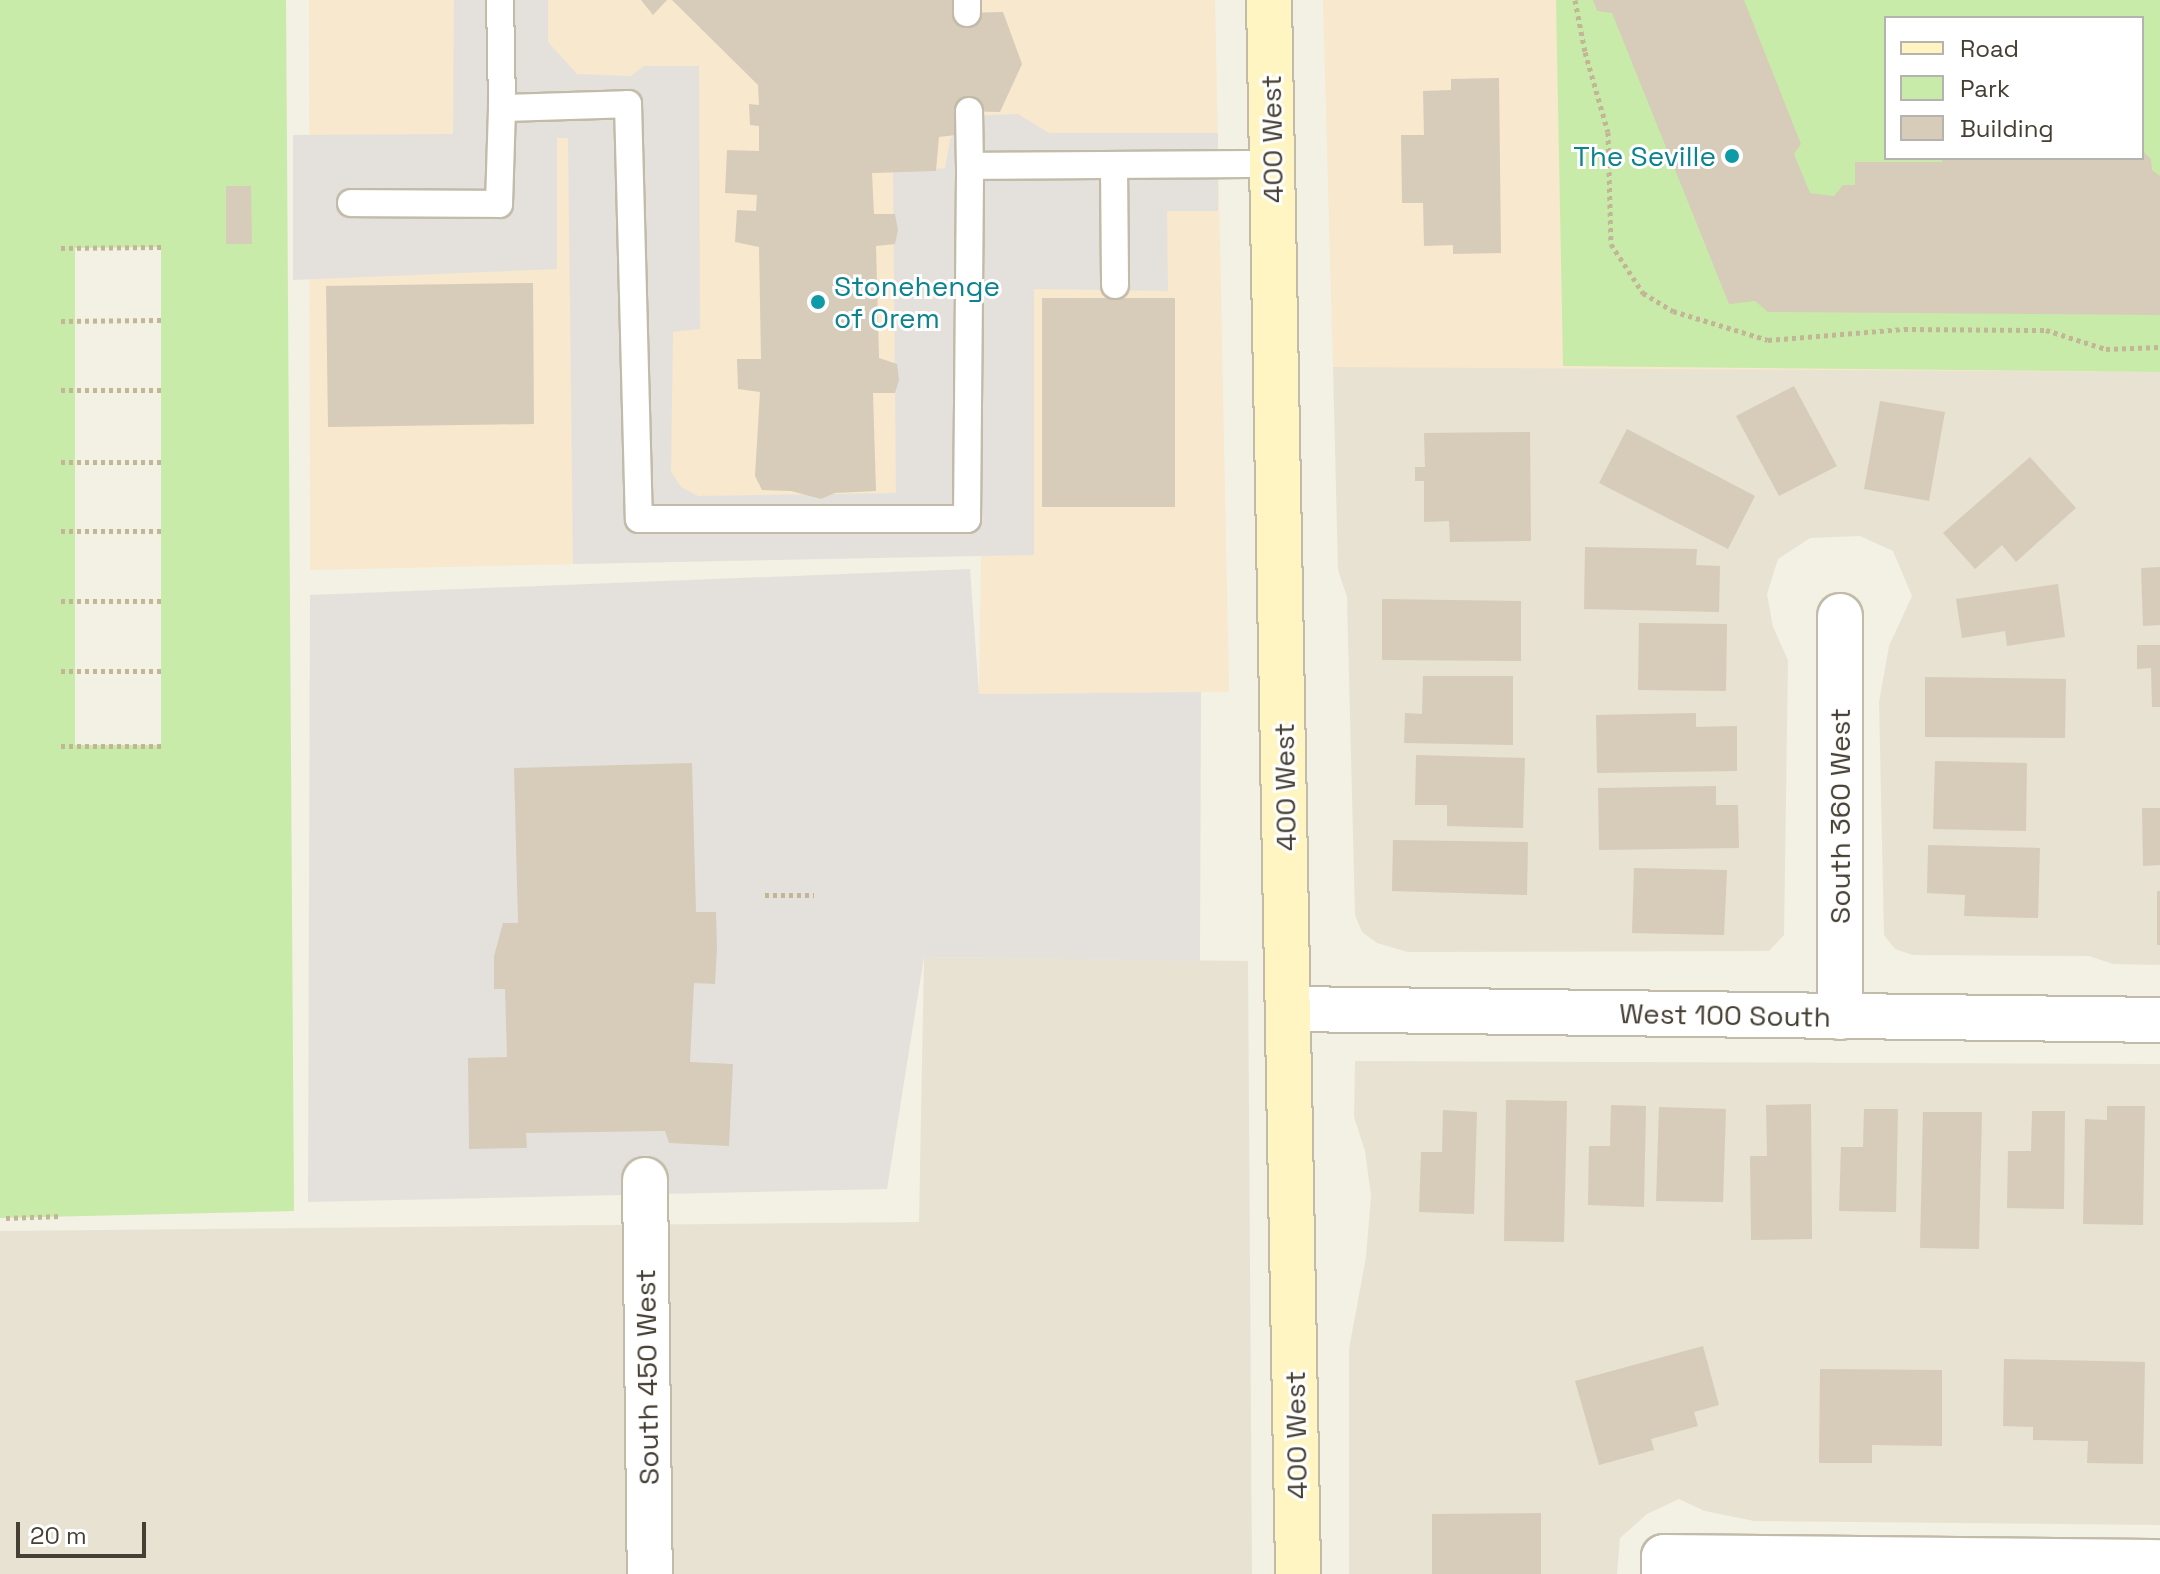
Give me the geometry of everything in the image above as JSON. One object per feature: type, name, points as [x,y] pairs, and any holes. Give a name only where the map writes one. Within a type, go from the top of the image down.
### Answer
[{"type":"main road","name":"400 West","points":[[1269,0],[1298,1574]]},
{"type":"street","name":"South 360 West","points":[[1840,616],[1840,1017]]},
{"type":"street","name":"West 100 South","points":[[1289,1009],[2160,1020]]},
{"type":"street","name":"South 450 West","points":[[645,1180],[650,1574]]},
{"type":"street","points":[[1664,1565],[2160,1562]]},
{"type":"lane","points":[[351,203],[499,204],[502,108],[500,0]]},
{"type":"lane","points":[[502,108],[628,104],[639,519],[967,519],[969,111]]},
{"type":"lane","points":[[970,166],[1272,164]]},
{"type":"lane","points":[[1114,165],[1115,285]]},
{"type":"path","points":[[1575,0],[1585,52],[1608,132],[1611,244],[1643,293],[1673,311],[1768,340],[1904,329],[2046,330],[2106,349],[2160,347]]},
{"type":"path","points":[[61,248],[161,247]]},
{"type":"path","points":[[61,321],[161,320]]},
{"type":"path","points":[[61,390],[161,390]]},
{"type":"path","points":[[61,462],[161,462]]},
{"type":"path","points":[[61,531],[161,531]]},
{"type":"path","points":[[61,601],[161,601]]},
{"type":"path","points":[[61,671],[161,671]]},
{"type":"path","points":[[61,746],[161,746]]},
{"type":"path","points":[[765,895],[814,895]]},
{"type":"path","points":[[6,1218],[61,1216]]},
{"type":"shaded area","points":[[309,0],[1215,0],[1229,692],[979,694],[981,555],[310,570]]},
{"type":"shaded area","points":[[454,0],[548,0],[548,42],[577,74],[631,76],[644,66],[699,66],[700,329],[673,332],[671,472],[681,487],[698,496],[896,493],[893,172],[945,168],[950,140],[966,116],[1018,114],[1049,133],[1218,133],[1218,211],[1167,211],[1168,291],[1034,289],[1034,555],[573,564],[568,138],[557,138],[557,269],[293,280],[293,135],[453,134]]},
{"type":"shaded area","points":[[1323,0],[2160,0],[2160,372],[1333,367]]},
{"type":"shaded area","points":[[1333,367],[2160,372],[2160,965],[2113,964],[2089,956],[1913,955],[1895,949],[1884,935],[1879,702],[1889,646],[1912,596],[1893,551],[1860,536],[1810,538],[1778,559],[1767,594],[1773,627],[1788,660],[1784,935],[1769,951],[1408,952],[1377,943],[1362,932],[1355,915],[1347,597],[1338,570]]},
{"type":"shaded area","points":[[970,569],[979,694],[1201,692],[1200,961],[924,957],[887,1189],[308,1202],[310,595]]},
{"type":"shaded area","points":[[924,957],[1248,961],[1252,1574],[0,1574],[0,1231],[919,1222]]},
{"type":"shaded area","points":[[1355,1061],[2160,1064],[2160,1525],[1754,1521],[1705,1511],[1679,1499],[1647,1514],[1620,1538],[1617,1574],[1349,1574],[1349,1349],[1366,1257],[1371,1196],[1365,1151],[1354,1117]]},
{"type":"green space","points":[[0,0],[286,0],[294,1211],[0,1218]],"holes":[[[161,247],[161,745],[75,745],[75,248]]]},
{"type":"green space","points":[[1556,0],[2160,0],[2160,372],[1563,366]]},
{"type":"building","points":[[641,0],[667,0],[653,15]]},
{"type":"building","name":"Stonehenge of Orem","points":[[672,0],[958,0],[960,13],[1003,12],[1022,64],[1000,112],[961,111],[956,135],[939,137],[936,171],[872,173],[874,214],[895,214],[898,230],[895,244],[876,246],[879,358],[897,364],[899,380],[895,393],[873,393],[876,491],[835,493],[821,499],[791,491],[762,490],[755,476],[760,392],[738,389],[737,359],[761,359],[759,247],[735,242],[737,210],[756,211],[757,195],[725,193],[727,150],[759,151],[759,126],[750,125],[749,104],[759,105],[758,85]]},
{"type":"building","name":"The Seville","points":[[1593,0],[1744,0],[1801,144],[1794,154],[1810,193],[1834,196],[1843,185],[1855,185],[1855,162],[2144,160],[2144,152],[2151,159],[2152,170],[2160,176],[2160,315],[1768,312],[1755,301],[1729,304],[1612,13],[1597,11]]},
{"type":"building","points":[[1499,78],[1501,253],[1453,254],[1453,245],[1424,246],[1423,203],[1402,203],[1401,135],[1424,135],[1423,91],[1451,90],[1451,79]]},
{"type":"building","points":[[226,186],[251,186],[252,244],[226,244]]},
{"type":"building","points":[[533,283],[534,424],[328,427],[326,286]]},
{"type":"building","points":[[1042,298],[1175,298],[1175,507],[1042,507]]},
{"type":"building","points":[[1794,386],[1837,466],[1779,496],[1736,416]]},
{"type":"building","points":[[1880,401],[1945,412],[1929,501],[1864,489]]},
{"type":"building","points":[[1627,429],[1755,496],[1728,549],[1599,483]]},
{"type":"building","points":[[1530,432],[1531,541],[1450,542],[1449,521],[1424,522],[1424,481],[1415,481],[1415,467],[1425,467],[1424,433]]},
{"type":"building","points":[[2030,457],[2076,508],[2016,562],[2002,545],[1975,569],[1943,533]]},
{"type":"building","points":[[1585,547],[1697,549],[1696,565],[1720,566],[1719,612],[1584,609]]},
{"type":"building","points":[[2160,567],[2160,625],[2143,626],[2141,568]]},
{"type":"building","points":[[2058,584],[2065,637],[2007,646],[2005,631],[1962,638],[1956,599]]},
{"type":"building","points":[[1382,599],[1521,601],[1521,661],[1382,660]]},
{"type":"building","points":[[1639,623],[1727,624],[1726,691],[1638,690]]},
{"type":"building","points":[[2137,645],[2160,645],[2160,707],[2152,707],[2151,668],[2137,669]]},
{"type":"building","points":[[1423,676],[1513,676],[1513,745],[1404,743],[1405,713],[1422,714]]},
{"type":"building","points":[[1925,677],[2066,679],[2065,738],[1925,737]]},
{"type":"building","points":[[1696,713],[1696,727],[1737,726],[1737,771],[1597,773],[1596,715]]},
{"type":"building","points":[[1416,755],[1525,758],[1523,828],[1447,826],[1447,805],[1415,805]]},
{"type":"building","points":[[1935,761],[2027,763],[2026,831],[1933,829]]},
{"type":"building","points":[[692,763],[696,912],[716,912],[717,949],[715,984],[694,983],[690,1062],[733,1064],[729,1146],[669,1143],[665,1131],[526,1133],[527,1148],[469,1149],[468,1058],[507,1057],[505,989],[494,989],[494,956],[503,923],[518,923],[514,768]]},
{"type":"building","points":[[1716,786],[1716,805],[1738,805],[1739,848],[1599,850],[1598,788]]},
{"type":"building","points":[[2142,808],[2160,808],[2160,865],[2143,866]]},
{"type":"building","points":[[1393,840],[1528,842],[1527,895],[1392,891]]},
{"type":"building","points":[[1928,845],[2040,848],[2038,918],[1964,916],[1965,895],[1927,893]]},
{"type":"building","points":[[1634,868],[1727,870],[1724,935],[1632,933]]},
{"type":"building","points":[[2157,891],[2160,891],[2160,945],[2157,945]]},
{"type":"building","points":[[1506,1100],[1567,1101],[1564,1242],[1504,1241]]},
{"type":"building","points":[[1811,1104],[1812,1239],[1751,1240],[1750,1156],[1767,1156],[1766,1105]]},
{"type":"building","points":[[1611,1105],[1646,1106],[1644,1207],[1588,1205],[1589,1146],[1610,1146]]},
{"type":"building","points":[[2107,1106],[2145,1106],[2143,1225],[2083,1224],[2085,1119],[2107,1120]]},
{"type":"building","points":[[1659,1107],[1726,1109],[1723,1202],[1656,1201]]},
{"type":"building","points":[[1864,1109],[1898,1109],[1896,1212],[1839,1211],[1841,1147],[1863,1147]]},
{"type":"building","points":[[1443,1110],[1477,1112],[1474,1214],[1419,1212],[1421,1152],[1442,1152]]},
{"type":"building","points":[[2032,1111],[2065,1111],[2064,1209],[2007,1208],[2008,1151],[2031,1151]]},
{"type":"building","points":[[1923,1112],[1982,1112],[1979,1249],[1920,1248]]},
{"type":"building","points":[[1703,1346],[1719,1405],[1694,1412],[1698,1426],[1651,1439],[1654,1450],[1599,1465],[1575,1381]]},
{"type":"building","points":[[2004,1359],[2145,1362],[2143,1464],[2087,1463],[2088,1441],[2033,1440],[2033,1427],[2003,1426]]},
{"type":"building","points":[[1820,1369],[1942,1370],[1942,1446],[1872,1445],[1872,1463],[1819,1463]]},
{"type":"building","points":[[1541,1513],[1541,1574],[1432,1574],[1432,1514]]},
{"type":"place","name":"The Seville","points":[[1732,156]]},
{"type":"place","name":"Stonehenge of Orem","points":[[818,302]]}]
